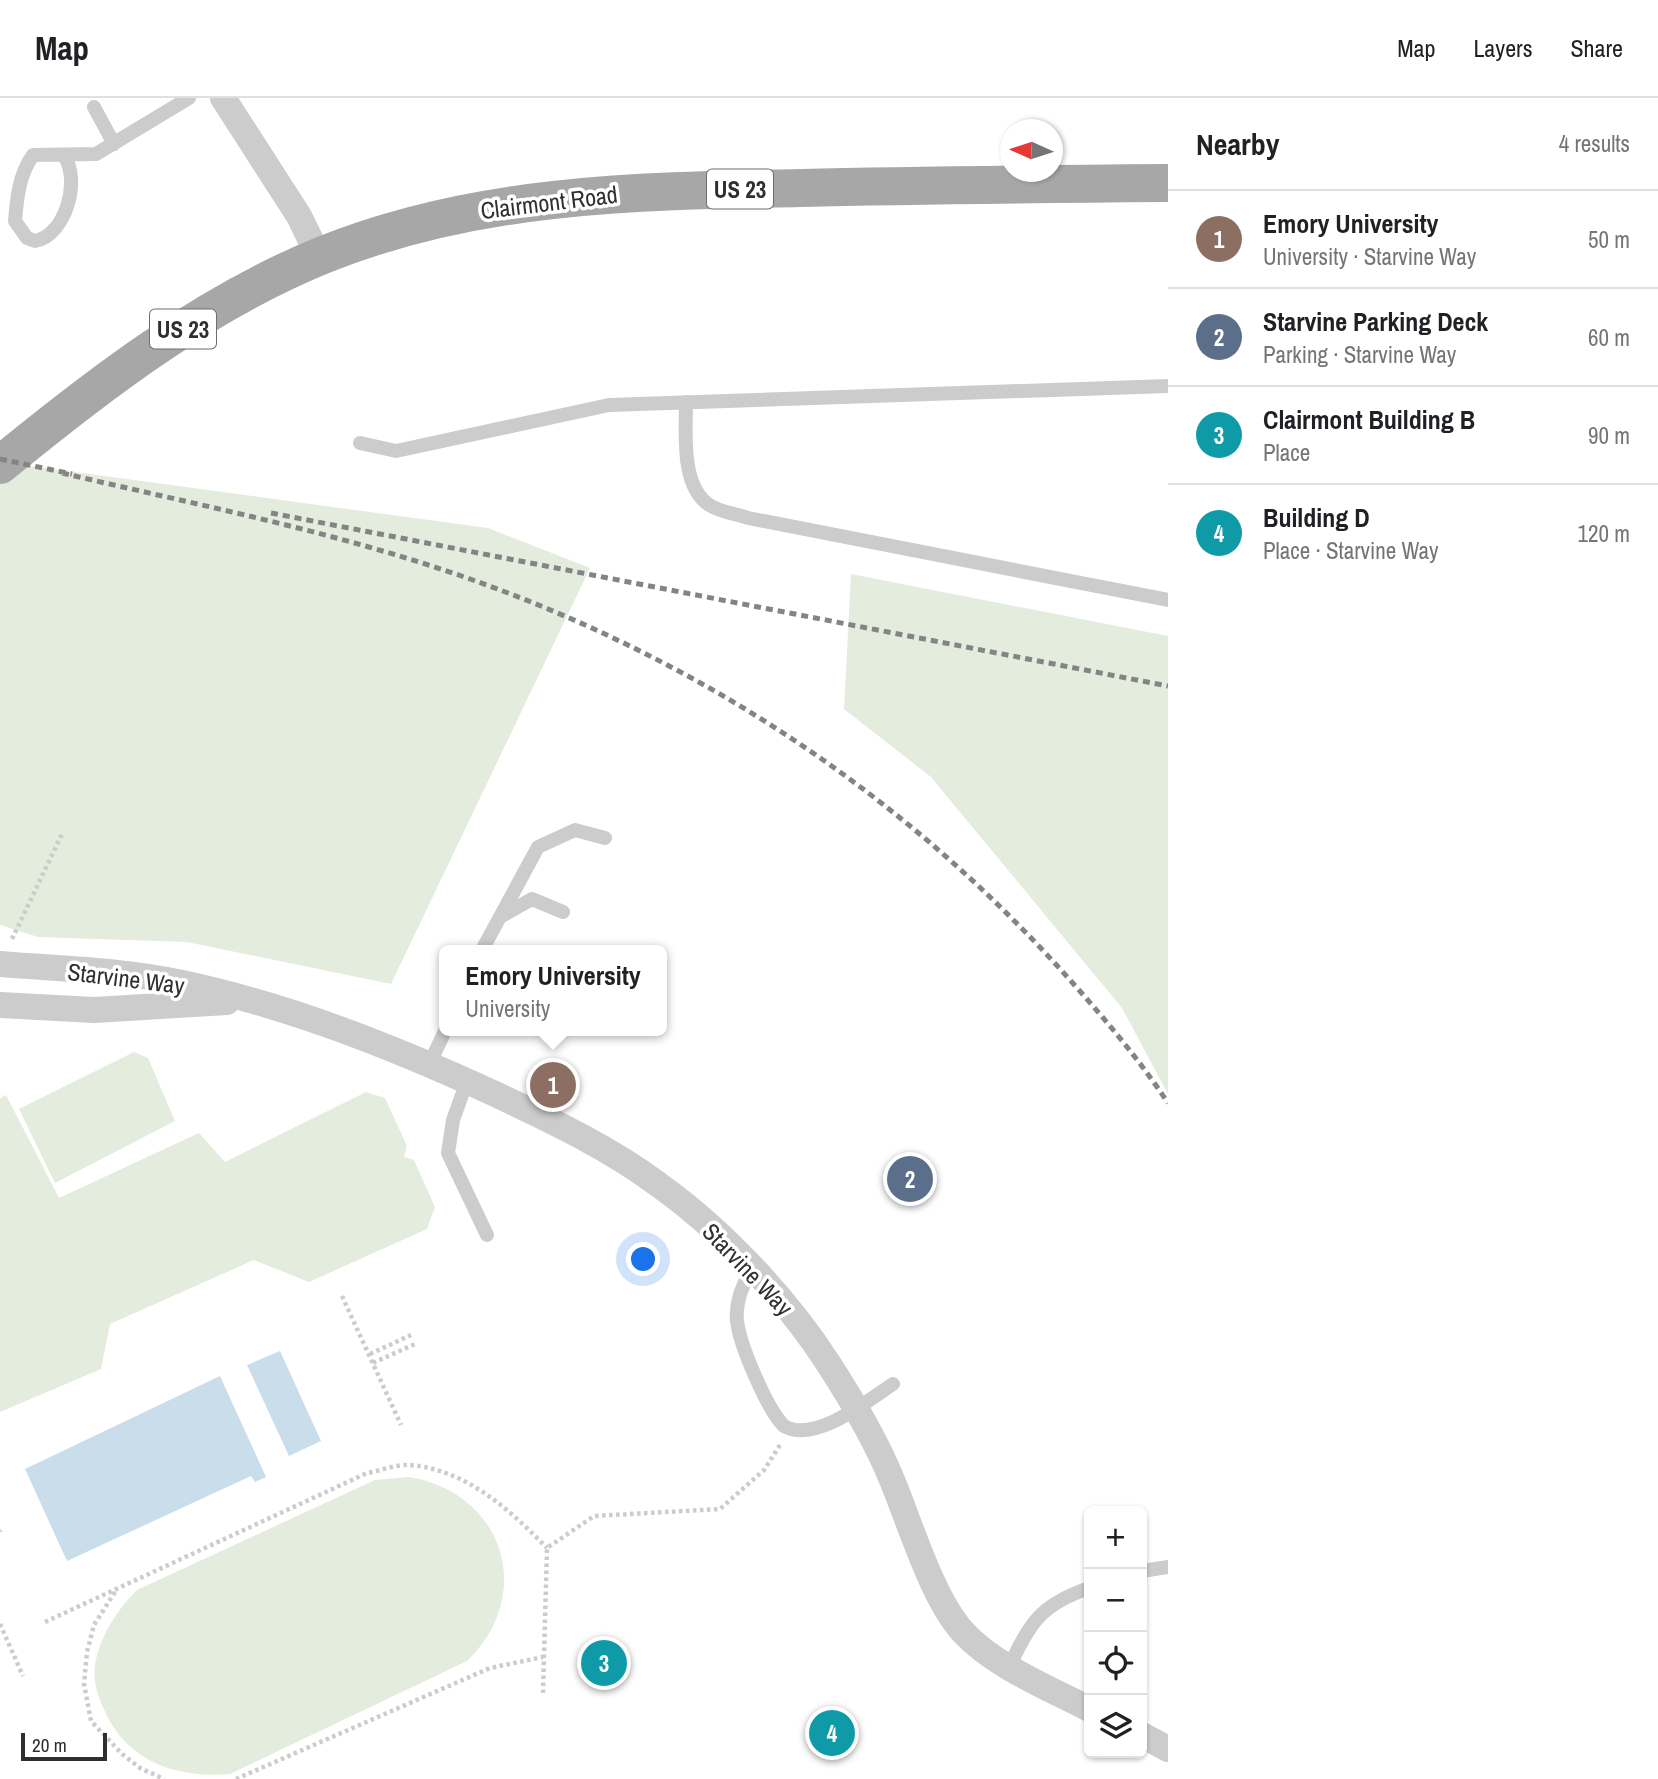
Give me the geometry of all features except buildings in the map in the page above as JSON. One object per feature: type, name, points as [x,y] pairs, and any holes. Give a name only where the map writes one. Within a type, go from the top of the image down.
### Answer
[{"type":"main road","name":"Clairmont Road","points":[[0,465],[131,362],[192,323],[319,257],[356,243],[460,214],[520,202],[594,194],[1168,183]]},
{"type":"street","points":[[223,98],[299,216],[319,257]]},
{"type":"street","name":"Starvine Way","points":[[5,953],[180,982],[310,1018],[467,1081],[547,1118],[616,1155],[661,1186],[751,1269],[803,1326],[856,1408],[881,1453],[941,1597],[963,1632],[1009,1667],[1084,1706]]},
{"type":"street","name":"Starvine Way","points":[[0,1004],[94,1010],[250,1001]]},
{"type":"street","points":[[1147,1738],[1168,1749]]},
{"type":"lane","points":[[64,156],[71,165],[62,223],[54,233],[35,241],[27,238],[15,221],[25,166],[33,155],[96,154],[189,98]]},
{"type":"lane","points":[[94,107],[114,144]]},
{"type":"lane","points":[[360,443],[396,451],[609,405],[1168,386]]},
{"type":"lane","points":[[686,402],[686,447],[693,484],[709,505],[748,519],[1168,600]]},
{"type":"lane","points":[[485,945],[538,847],[575,830],[605,838]]},
{"type":"lane","points":[[500,916],[532,899],[564,912]]},
{"type":"lane","points":[[429,1065],[442,1036]]},
{"type":"lane","points":[[467,1081],[453,1120],[448,1153],[487,1235]]},
{"type":"lane","points":[[751,1269],[739,1294],[737,1322],[774,1414],[790,1430],[814,1430],[856,1408],[893,1384]]},
{"type":"lane","points":[[1147,1570],[1168,1567]]},
{"type":"lane","points":[[1009,1667],[1032,1622],[1041,1612],[1051,1603],[1084,1590]]},
{"type":"path","points":[[5,953],[62,834]]},
{"type":"path","points":[[342,1296],[401,1425]]},
{"type":"path","points":[[370,1354],[411,1335]]},
{"type":"path","points":[[373,1363],[415,1344]]},
{"type":"path","points":[[547,1548],[594,1516],[720,1508],[764,1470],[790,1430]]},
{"type":"path","points":[[45,1622],[367,1473],[408,1465],[449,1474],[492,1497],[547,1548],[543,1693]]},
{"type":"path","points":[[115,1591],[94,1625],[87,1652],[84,1684],[91,1721],[122,1754],[140,1768],[164,1779]]},
{"type":"path","points":[[0,1624],[23,1676]]},
{"type":"path","points":[[239,1778],[490,1668],[543,1657]]},
{"type":"green space","points":[[8,463],[488,528],[590,568],[391,984],[187,942],[38,937],[0,925],[0,466]]},
{"type":"green space","points":[[851,574],[1168,636],[1168,1094],[1122,1008],[931,777],[844,709]]},
{"type":"green space","points":[[134,1052],[148,1058],[175,1121],[55,1183],[19,1109]]},
{"type":"green space","points":[[366,1092],[385,1098],[407,1146],[404,1157],[414,1160],[435,1207],[427,1229],[309,1282],[254,1260],[110,1324],[101,1369],[0,1412],[0,1098],[6,1095],[59,1198],[199,1133],[225,1162]]},
{"type":"green space","points":[[409,1477],[442,1487],[468,1503],[487,1525],[500,1550],[504,1578],[500,1606],[488,1635],[467,1661],[230,1774],[210,1775],[171,1769],[138,1753],[124,1741],[112,1725],[97,1692],[95,1665],[110,1624],[137,1590],[375,1480]]},
{"type":"water","points":[[280,1351],[321,1441],[289,1456],[247,1365]]},
{"type":"water","points":[[220,1376],[266,1477],[255,1482],[251,1476],[67,1561],[25,1469]]},
{"type":"railway","points":[[0,459],[72,474]]},
{"type":"railway","points":[[62,473],[318,533],[420,562],[554,611],[635,649],[714,691],[790,737],[863,789],[932,845],[998,905],[1061,970],[1144,1068],[1168,1103]]},
{"type":"railway","points":[[271,513],[1168,686]]},
{"type":"place","name":"Emory University","points":[[553,1085]]},
{"type":"place","name":"Starvine Parking Deck","points":[[910,1179]]},
{"type":"place","name":"Clairmont Building B","points":[[604,1663]]},
{"type":"place","name":"Building D","points":[[832,1733]]}]
